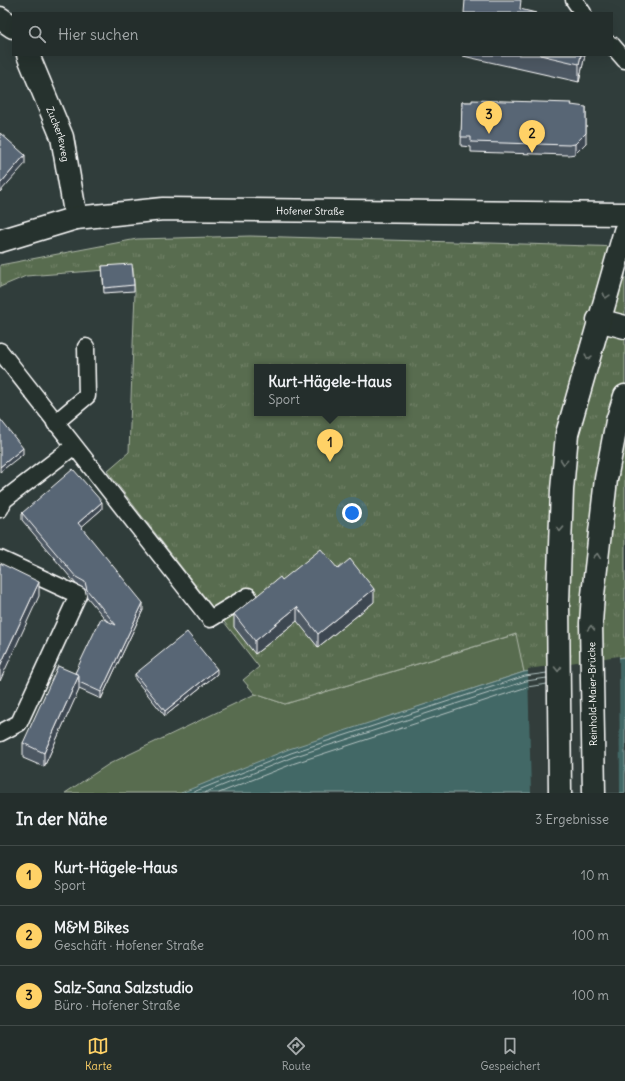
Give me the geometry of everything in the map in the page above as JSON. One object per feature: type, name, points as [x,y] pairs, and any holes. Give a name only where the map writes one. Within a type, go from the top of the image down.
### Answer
[{"type":"main road","points":[[0,18],[12,26]]},
{"type":"main road","name":"Zuckerleweg","points":[[28,56],[62,136],[76,218]]},
{"type":"main road","name":"Hofener Straße","points":[[0,241],[76,218],[163,209],[625,214]]},
{"type":"main road","points":[[560,793],[558,602],[562,490],[567,434],[598,320],[625,231]]},
{"type":"main road","points":[[598,320],[625,327]]},
{"type":"main road","name":"Reinhold-Maier-Brücke","points":[[594,793],[591,623],[593,595],[606,479],[617,421],[625,396]]},
{"type":"lane","points":[[574,0],[582,12]]},
{"type":"lane","points":[[613,46],[625,60]]},
{"type":"lane","points":[[55,423],[87,396],[86,347]]},
{"type":"lane","points":[[0,351],[73,447],[210,619],[248,596]]},
{"type":"lane","points":[[0,509],[4,500],[73,447]]},
{"type":"lane","points":[[0,559],[78,595],[19,723],[0,733]]},
{"type":"green space","points":[[250,236],[625,247],[625,657],[524,672],[516,634],[285,704],[255,694],[243,680],[259,667],[107,471],[129,452],[135,292],[133,268],[26,276],[0,287],[0,265],[137,239]]},
{"type":"green space","points":[[517,634],[524,672],[376,721],[183,793],[65,793],[109,764],[255,694],[285,704]]},
{"type":"water","points":[[625,657],[625,793],[181,793],[289,749],[524,672]]},
{"type":"pier","points":[[619,656],[620,793],[531,793],[528,669]]},
{"type":"building","points":[[465,0],[521,0],[520,9],[532,12],[464,12]]},
{"type":"building","points":[[544,56],[581,56],[579,64]]},
{"type":"building","points":[[472,100],[572,103],[571,105],[586,107],[586,133],[575,144],[569,145],[471,142],[471,137],[461,137],[462,102],[472,102]]},
{"type":"building","points":[[0,133],[25,155],[0,184]]},
{"type":"building","points":[[132,264],[134,285],[104,288],[102,266]]},
{"type":"building","points":[[0,419],[23,448],[0,467]]},
{"type":"building","points":[[73,469],[102,502],[78,523],[143,603],[101,692],[79,682],[79,675],[75,673],[101,618],[116,625],[87,590],[85,582],[76,577],[22,513]]},
{"type":"building","points":[[321,549],[338,569],[350,559],[374,589],[318,634],[297,607],[255,641],[234,614],[280,577],[282,580]]},
{"type":"building","points":[[0,563],[39,582],[0,666]]},
{"type":"building","points":[[187,632],[217,669],[165,711],[135,674]]},
{"type":"building","points":[[58,666],[79,675],[44,753],[23,743]]},
{"type":"place","name":"Salz-Sana Salzstudio","points":[[489,134]]},
{"type":"place","name":"M&M Bikes","points":[[532,153]]},
{"type":"place","name":"Kurt-Hägele-Haus","points":[[330,462]]}]
